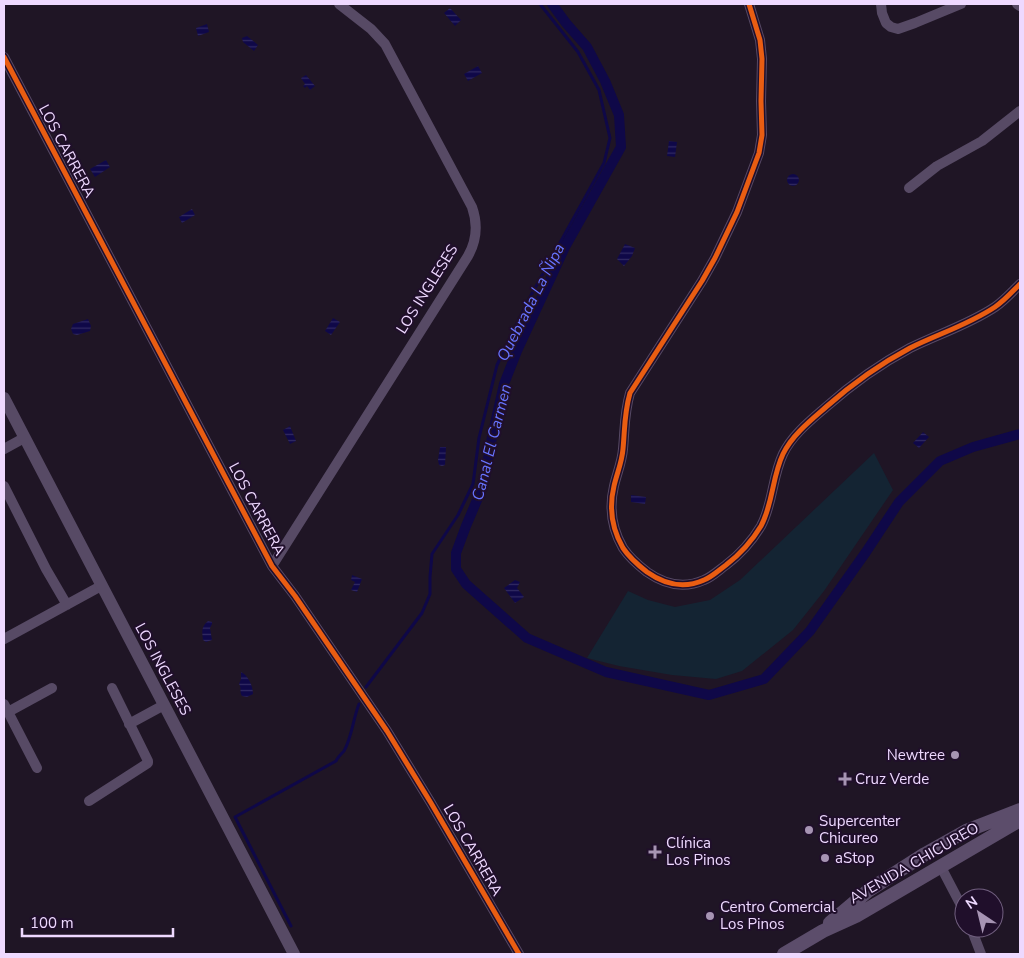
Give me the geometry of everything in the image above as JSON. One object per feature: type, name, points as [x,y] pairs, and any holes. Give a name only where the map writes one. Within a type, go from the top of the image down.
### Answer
[{"type":"main road","name":"AVENIDA CHICUREO","points":[[823,931],[869,890],[925,854],[978,826],[1020,810]]},
{"type":"main road","name":"AVENIDA CHICUREO","points":[[784,954],[823,931],[856,916],[1020,820]]},
{"type":"street","name":"LOS INGLESES","points":[[272,566],[472,250],[476,235],[476,220],[472,207],[385,44],[371,28],[339,4]]},
{"type":"street","points":[[749,4],[760,40],[762,59],[762,134],[760,153],[737,212],[715,258],[630,393],[625,415],[623,450],[611,504],[616,532],[630,557],[654,577],[668,583],[694,584],[706,580],[735,558],[760,526],[768,509],[775,475],[783,452],[805,427],[852,385],[879,366],[910,349],[973,320],[997,306],[1020,284]]},
{"type":"street","points":[[881,4],[886,23],[898,29],[961,4]]},
{"type":"street","points":[[1016,4],[1020,6]]},
{"type":"street","name":"LOS CARRERA","points":[[4,57],[272,566],[300,603],[387,731],[519,954]]},
{"type":"street","points":[[909,188],[937,166],[982,141],[1020,111]]},
{"type":"street","name":"LOS INGLESES","points":[[4,398],[294,954]]},
{"type":"street","points":[[4,449],[24,438]]},
{"type":"street","points":[[4,486],[46,569],[67,604]]},
{"type":"street","points":[[4,639],[101,586]]},
{"type":"street","points":[[37,768],[6,708],[52,688]]},
{"type":"street","points":[[89,801],[148,763],[112,688]]},
{"type":"street","points":[[129,724],[164,705]]},
{"type":"street","points":[[940,867],[954,893]]},
{"type":"street","points":[[975,938],[981,954]]},
{"type":"shaded area","points":[[450,8],[461,20],[455,26],[444,13]]},
{"type":"shaded area","points":[[207,24],[209,32],[198,36],[196,28]]},
{"type":"shaded area","points":[[247,36],[258,45],[254,51],[243,42],[242,38]]},
{"type":"shaded area","points":[[478,66],[482,73],[468,81],[464,74]]},
{"type":"shaded area","points":[[306,75],[315,86],[310,90],[307,86],[305,88],[303,86],[305,84],[301,78]]},
{"type":"shaded area","points":[[669,141],[677,142],[675,157],[667,156]]},
{"type":"shaded area","points":[[106,160],[110,167],[95,177],[90,169]]},
{"type":"shaded area","points":[[793,174],[799,180],[793,186],[787,180]]},
{"type":"shaded area","points":[[192,209],[195,215],[182,223],[179,217]]},
{"type":"shaded area","points":[[625,244],[635,248],[632,256],[624,266],[617,259]]},
{"type":"shaded area","points":[[333,318],[340,322],[331,335],[325,331]]},
{"type":"shaded area","points":[[88,319],[91,326],[90,331],[77,335],[73,334],[71,329],[73,324]]},
{"type":"shaded area","points":[[290,426],[296,441],[290,444],[283,430]]},
{"type":"shaded area","points":[[923,432],[929,437],[919,448],[913,443]]},
{"type":"shaded area","points":[[440,447],[446,447],[445,465],[442,466],[439,465],[438,460]]},
{"type":"shaded area","points":[[874,453],[893,490],[824,591],[793,630],[742,671],[716,679],[672,675],[619,666],[587,658],[628,591],[648,600],[675,607],[710,600],[740,580]]},
{"type":"shaded area","points":[[631,495],[646,497],[645,504],[631,502]]},
{"type":"shaded area","points":[[352,575],[362,579],[357,592],[351,590],[355,582],[351,580]]},
{"type":"shaded area","points":[[515,580],[520,582],[517,588],[524,597],[515,603],[504,588]]},
{"type":"shaded area","points":[[208,621],[212,622],[210,628],[212,640],[206,642],[203,640],[202,630]]},
{"type":"shaded area","points":[[241,672],[248,678],[252,688],[253,694],[247,697],[242,696],[241,693],[239,684]]},
{"type":"waterway","name":"Quebrada La Ñipa","points":[[366,687],[422,613],[430,594],[432,554],[458,515],[473,484],[479,438],[497,365],[529,299],[604,163],[610,138],[599,90],[578,52],[540,4]]},
{"type":"waterway","name":"Canal El Carmen","points":[[552,4],[587,47],[605,81],[619,115],[621,147],[565,247],[517,351],[504,384],[483,486],[456,553],[456,569],[466,584],[527,638],[606,672],[709,695],[764,679],[810,631],[899,502],[940,461],[973,447],[1020,434]]},
{"type":"waterway","name":"Quebrada La Ñipa","points":[[291,926],[235,817],[336,761],[347,746],[359,704]]},
{"type":"cycle path","points":[[749,4],[760,40],[762,59],[762,135],[759,153],[737,212],[715,258],[630,393],[621,463],[612,494],[612,510],[614,526],[619,541],[631,558],[660,580],[674,584],[697,583],[713,575],[740,552],[761,526],[768,509],[783,454],[791,440],[808,423],[846,390],[877,368],[910,348],[985,313],[1002,302],[1020,284]]},
{"type":"cycle path","points":[[4,57],[272,566],[295,596],[387,731],[519,954]]},
{"type":"place","name":"Newtree","points":[[955,755]]},
{"type":"place","name":"Cruz Verde","points":[[845,779]]},
{"type":"place","name":"Supercenter Chicureo","points":[[809,830]]},
{"type":"place","name":"Clínica Los Pinos","points":[[655,852]]},
{"type":"place","name":"aStop","points":[[825,858]]},
{"type":"place","name":"Centro Comercial Los Pinos","points":[[710,916]]}]
